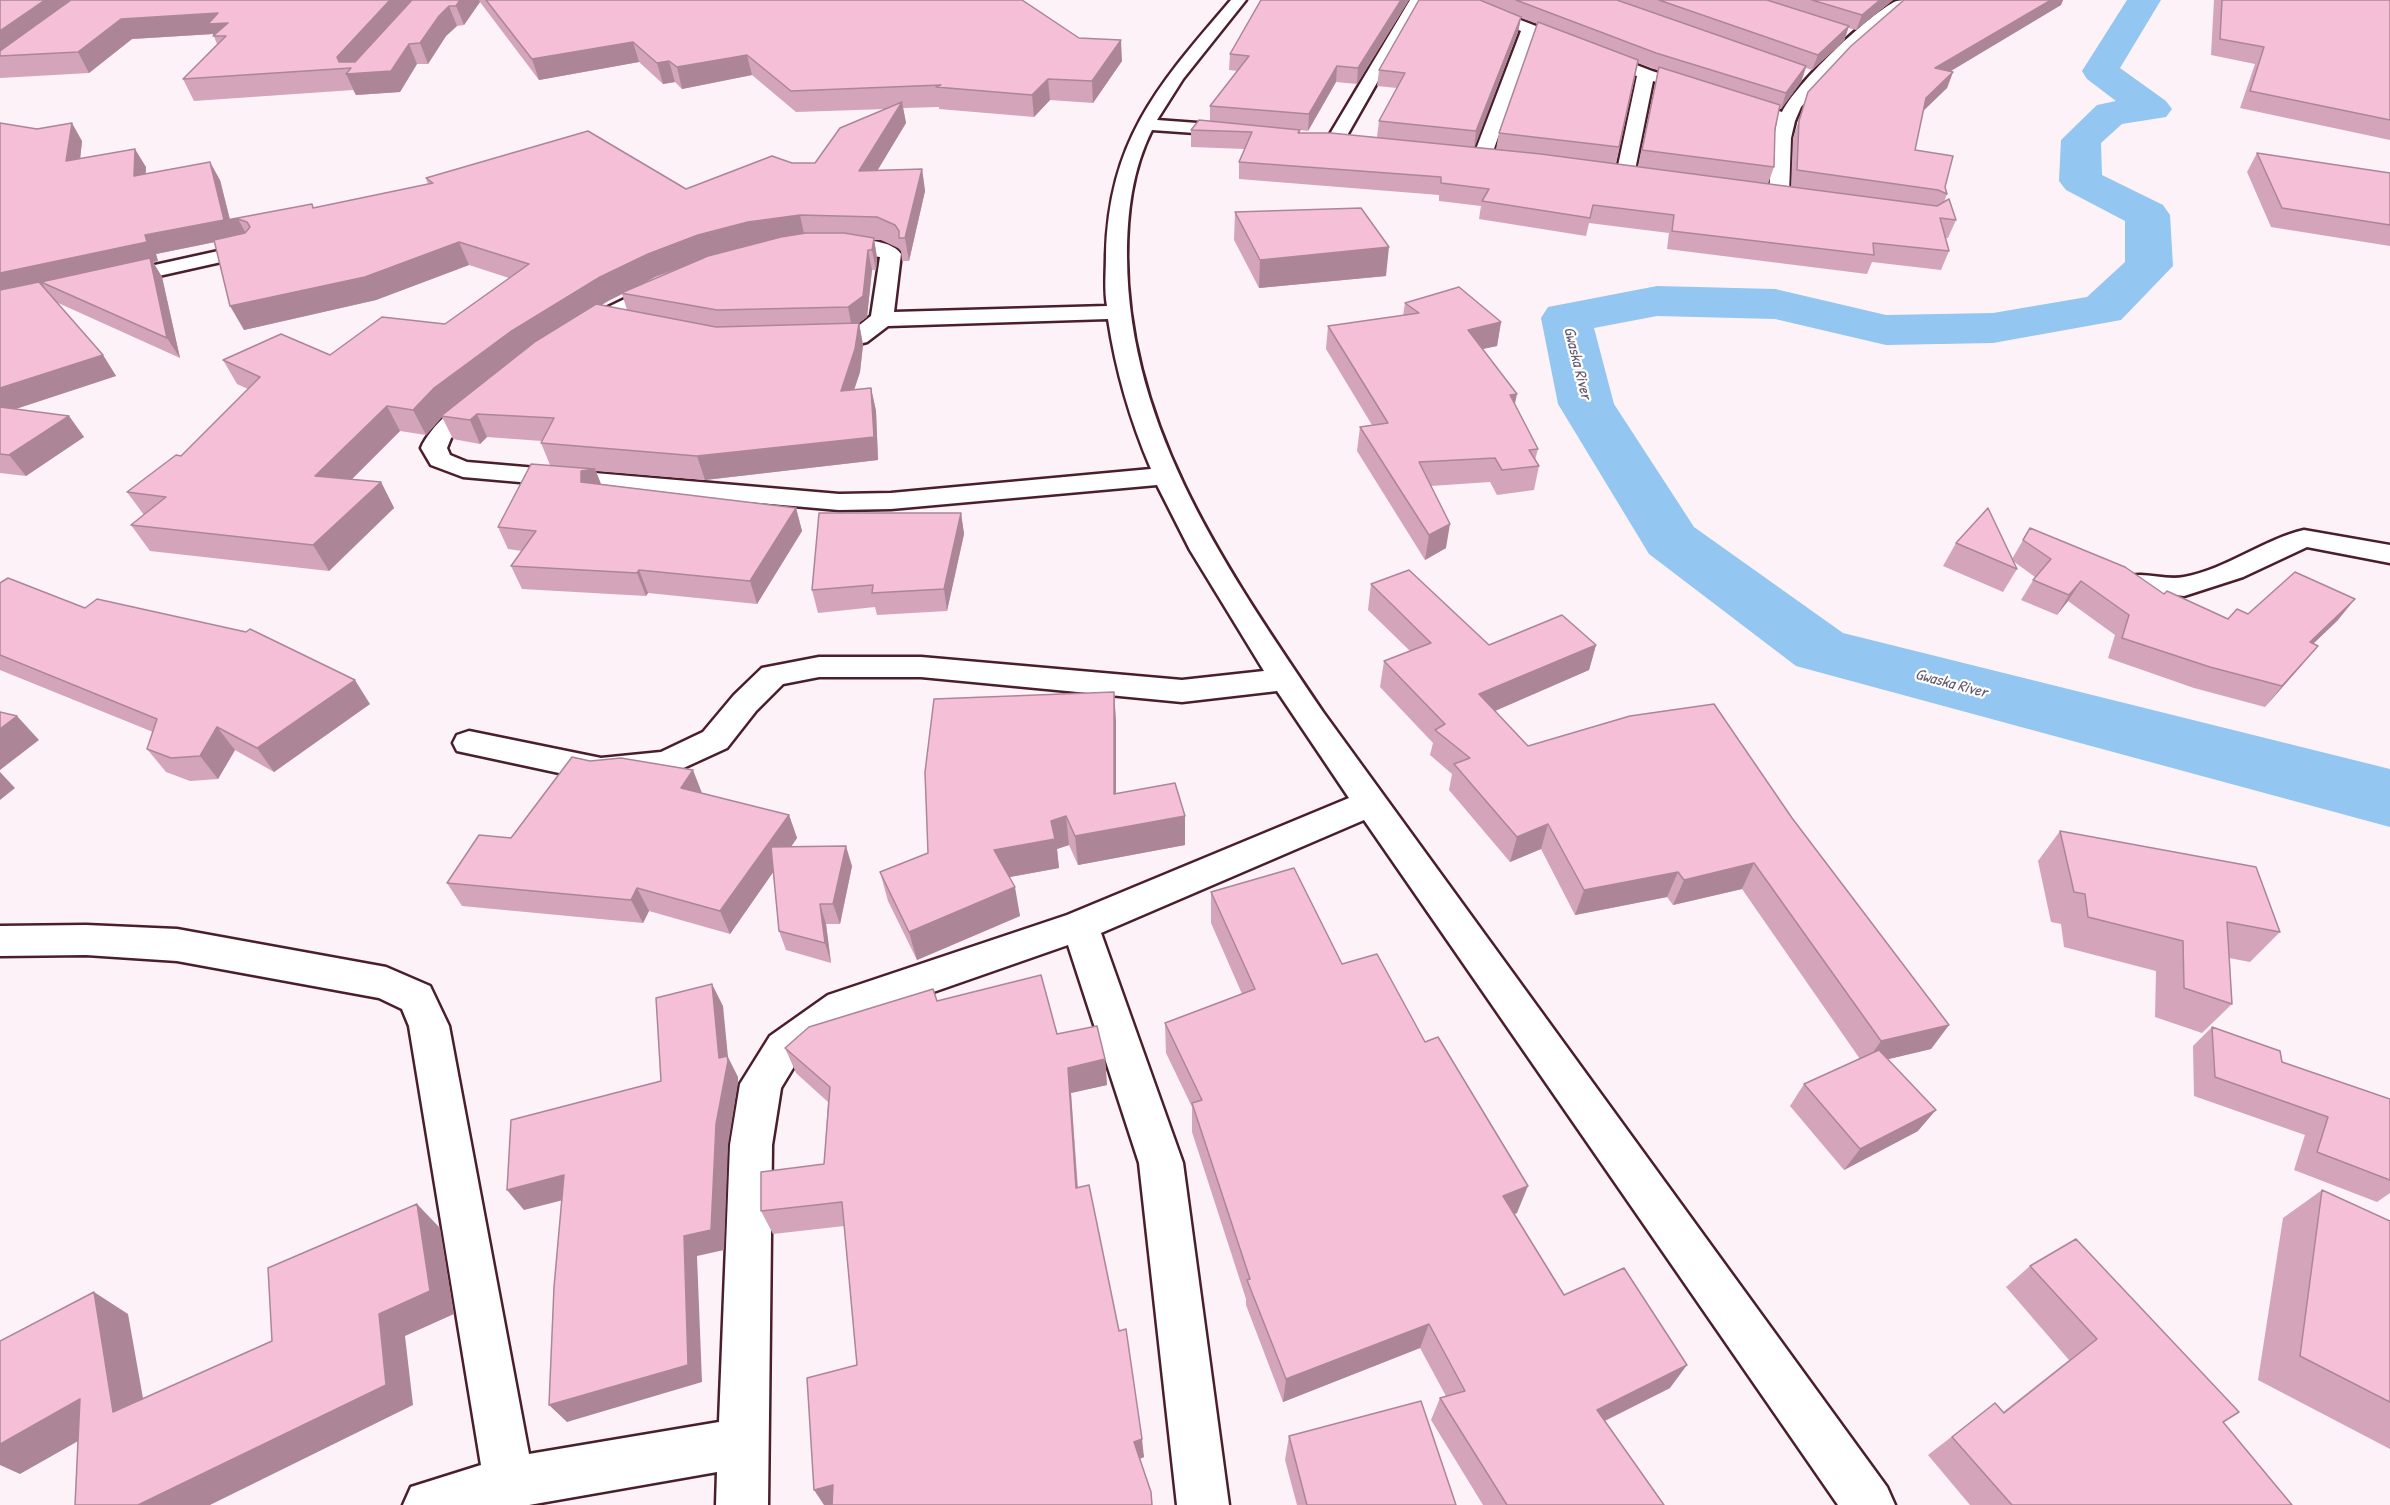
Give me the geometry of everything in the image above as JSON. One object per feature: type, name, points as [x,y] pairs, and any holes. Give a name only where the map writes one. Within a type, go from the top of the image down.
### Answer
[{"type":"street","points":[[1239,0],[1189,59],[1145,124],[1129,161],[1121,192],[1114,291],[1134,395],[1164,476],[1285,679],[1869,1505]]},
{"type":"street","points":[[1336,139],[1417,0]]},
{"type":"street","points":[[1456,0],[1646,74],[1786,119]]},
{"type":"street","points":[[1779,194],[1780,159],[1786,119],[1808,77],[1861,39],[1895,3]]},
{"type":"street","points":[[1482,157],[1529,29]]},
{"type":"street","points":[[1839,32],[1861,39]]},
{"type":"street","points":[[1625,175],[1646,74]]},
{"type":"street","points":[[1145,124],[1253,133]]},
{"type":"street","points":[[1312,138],[1359,142]]},
{"type":"street","points":[[1460,154],[1504,160]]},
{"type":"street","points":[[1603,172],[1649,177]]},
{"type":"street","points":[[1755,191],[1802,197]]},
{"type":"street","points":[[805,243],[889,251],[891,258],[882,319]]},
{"type":"street","points":[[91,285],[250,250]]},
{"type":"street","points":[[555,345],[600,317],[686,277]]},
{"type":"street","points":[[791,339],[859,337],[882,319],[1118,312]]},
{"type":"street","points":[[600,317],[633,324]]},
{"type":"street","points":[[501,384],[440,434],[434,448],[440,460],[463,469],[840,502],[891,501],[1164,476]]},
{"type":"street","points":[[2135,583],[2184,587],[2233,572],[2304,538],[2322,539],[2390,554]]},
{"type":"street","points":[[470,743],[601,770],[666,764],[715,740],[745,703],[773,675],[819,667],[921,667],[1182,691],[1285,679]]},
{"type":"street","points":[[742,1505],[751,1145],[760,1084],[784,1048],[842,1007],[1080,926],[1371,803]]},
{"type":"street","points":[[1080,926],[1161,1163],[1203,1505]]},
{"type":"street","points":[[0,940],[86,940],[177,945],[386,983],[416,998],[429,1026],[509,1483]]},
{"type":"street","points":[[429,1505],[509,1483],[742,1443]]},
{"type":"building","points":[[0,0],[45,0],[0,31]]},
{"type":"building","points":[[71,0],[390,0],[337,57],[339,62],[355,62],[412,0],[460,0],[456,6],[449,6],[439,16],[420,43],[409,44],[391,71],[346,74],[351,68],[183,79],[226,36],[213,36],[228,23],[208,24],[218,13],[121,19],[78,52],[0,56],[0,51]]},
{"type":"building","points":[[486,0],[1022,0],[1079,38],[1121,40],[1092,81],[1048,79],[1032,95],[936,87],[941,85],[791,91],[747,55],[677,67],[669,61],[657,63],[633,42],[532,59]]},
{"type":"building","points":[[1261,0],[1401,0],[1358,68],[1337,66],[1309,114],[1210,106],[1249,56],[1230,54]]},
{"type":"building","points":[[1419,0],[1480,0],[1521,17],[1476,131],[1379,121],[1405,73],[1379,70]]},
{"type":"building","points":[[1516,0],[1617,0],[1806,66],[1786,93],[1656,53]]},
{"type":"building","points":[[1659,0],[1767,0],[1849,26],[1818,55]]},
{"type":"building","points":[[1812,0],[1880,0],[1862,15]]},
{"type":"building","points":[[1904,0],[2051,0],[1935,68],[1953,72],[1926,98],[1915,150],[1953,156],[1945,187],[1947,194],[1938,190],[1797,170],[1799,121],[1808,92],[1851,46]]},
{"type":"building","points":[[2222,0],[2390,0],[2390,120],[2250,91],[2264,47],[2220,39]]},
{"type":"building","points":[[1538,22],[1638,60],[1619,147],[1499,133]]},
{"type":"building","points":[[1659,67],[1780,105],[1775,129],[1774,167],[1642,150]]},
{"type":"building","points":[[902,102],[859,171],[922,169],[905,238],[899,238],[899,231],[895,225],[877,217],[800,215],[748,222],[698,235],[648,254],[600,277],[510,332],[434,388],[413,410],[387,406],[315,476],[381,482],[313,545],[131,525],[166,497],[127,492],[176,455],[181,456],[260,377],[223,360],[281,334],[330,355],[382,317],[445,324],[529,264],[459,242],[365,277],[230,306],[214,240],[245,233],[250,227],[247,222],[238,219],[211,223],[312,204],[313,208],[433,183],[426,178],[588,131],[686,189],[772,156],[792,163],[815,163],[840,128]]},
{"type":"building","points":[[1199,120],[1300,130],[1298,133],[1331,133],[1541,154],[1937,206],[1949,199],[1956,220],[1940,218],[1949,251],[1873,243],[1874,255],[1672,231],[1674,215],[1593,205],[1590,218],[1482,201],[1489,189],[1441,183],[1441,177],[1239,162],[1252,132],[1191,130]]},
{"type":"building","points":[[0,123],[37,129],[72,123],[66,161],[135,149],[134,176],[210,162],[224,220],[145,235],[147,242],[0,273]]},
{"type":"building","points":[[2257,153],[2390,173],[2390,225],[2282,208]]},
{"type":"building","points":[[1361,208],[1389,247],[1260,260],[1235,212]]},
{"type":"building","points":[[806,233],[844,233],[874,238],[872,250],[868,250],[863,296],[848,307],[717,310],[621,293],[708,256],[781,237]]},
{"type":"building","points":[[150,258],[167,338],[41,282]]},
{"type":"building","points":[[39,282],[103,355],[0,388],[0,290]]},
{"type":"building","points":[[1459,287],[1501,322],[1468,330],[1517,394],[1510,395],[1538,449],[1529,450],[1539,466],[1502,470],[1495,458],[1419,462],[1450,524],[1429,535],[1360,427],[1388,423],[1328,326],[1419,313],[1405,303]]},
{"type":"building","points":[[596,304],[716,327],[859,323],[855,349],[841,391],[871,388],[874,437],[697,456],[541,443],[554,418],[477,414],[470,420],[441,416],[536,341]]},
{"type":"building","points":[[0,407],[69,416],[9,455],[0,454]]},
{"type":"building","points":[[531,464],[595,469],[581,471],[581,482],[796,508],[750,581],[639,570],[637,573],[511,566],[536,531],[498,527]]},
{"type":"building","points":[[1988,508],[2017,569],[1956,543]]},
{"type":"building","points":[[819,513],[961,513],[944,589],[872,593],[873,585],[812,590]]},
{"type":"building","points":[[2030,528],[2125,567],[2164,594],[2167,591],[2228,619],[2237,609],[2248,614],[2295,572],[2355,599],[2310,642],[2318,646],[2282,686],[2210,667],[2122,638],[2129,615],[2081,581],[2069,595],[2033,580],[2051,559],[2023,540]]},
{"type":"building","points":[[1409,570],[1489,645],[1562,615],[1596,645],[1479,694],[1528,746],[1630,716],[1714,704],[1792,818],[1949,1025],[1881,1041],[1754,863],[1684,880],[1678,872],[1584,890],[1548,824],[1517,837],[1454,764],[1470,758],[1435,730],[1445,724],[1384,661],[1431,643],[1371,584]]},
{"type":"building","points":[[8,578],[85,608],[97,599],[246,632],[250,629],[355,680],[257,748],[217,727],[200,756],[171,758],[147,749],[157,719],[0,655],[0,583]]},
{"type":"building","points":[[1114,692],[1114,794],[1175,783],[1185,816],[1075,836],[1066,816],[1051,821],[1055,839],[994,850],[1015,887],[909,932],[880,872],[928,853],[925,772],[934,699]]},
{"type":"building","points":[[0,712],[17,716],[0,729]]},
{"type":"building","points":[[572,757],[590,761],[621,758],[693,770],[681,788],[789,815],[720,911],[637,888],[631,900],[447,883],[479,835],[511,838]]},
{"type":"building","points":[[2060,831],[2256,867],[2280,932],[2227,922],[2232,1004],[2184,988],[2183,941],[2088,917],[2085,894],[2074,892]]},
{"type":"building","points":[[846,846],[833,904],[820,904],[825,943],[779,931],[771,847]]},
{"type":"building","points":[[1294,868],[1342,964],[1377,954],[1425,1042],[1438,1037],[1528,1186],[1503,1196],[1564,1295],[1624,1268],[1687,1365],[1597,1410],[1664,1505],[1507,1505],[1440,1398],[1465,1391],[1429,1324],[1286,1379],[1247,1280],[1250,1279],[1192,1103],[1202,1100],[1165,1023],[1255,989],[1211,892]]},
{"type":"building","points":[[1041,975],[1057,1034],[1097,1026],[1105,1059],[1068,1068],[1076,1188],[1089,1185],[1119,1331],[1126,1329],[1142,1439],[1134,1442],[1151,1492],[1152,1505],[832,1505],[833,1485],[814,1490],[807,1378],[857,1365],[842,1202],[761,1211],[761,1172],[824,1164],[830,1087],[785,1048],[809,1027],[933,989],[937,1001]]},
{"type":"building","points":[[712,984],[719,1058],[727,1056],[728,1061],[716,1124],[711,1230],[684,1236],[688,1365],[549,1405],[554,1287],[564,1175],[507,1190],[511,1120],[661,1081],[656,998]]},
{"type":"building","points":[[2212,1027],[2280,1051],[2282,1062],[2390,1099],[2390,1180],[2317,1152],[2328,1117],[2215,1077]]},
{"type":"building","points":[[1879,1050],[1936,1110],[1860,1149],[1804,1084]]},
{"type":"building","points":[[2322,1190],[2390,1221],[2390,1402],[2300,1356]]},
{"type":"building","points":[[417,1204],[430,1291],[379,1314],[386,1385],[138,1505],[75,1505],[80,1399],[0,1444],[0,1341],[94,1292],[113,1412],[272,1341],[268,1268]]},
{"type":"building","points":[[2076,1239],[2239,1412],[2223,1422],[2292,1505],[2012,1505],[1952,1437],[1995,1403],[2004,1413],[2097,1339],[2030,1266]]},
{"type":"building","points":[[1421,1401],[1456,1505],[1307,1505],[1289,1436]]},
{"type":"waterway","name":"Gwaska River","points":[[2144,0],[2100,71],[2152,109],[2111,113],[2081,140],[2081,181],[2147,215],[2149,266],[2103,309],[1993,328],[1886,330],[1775,304],[1657,301],[1566,318],[1586,404],[1671,540],[1820,650],[2390,798]]}]
